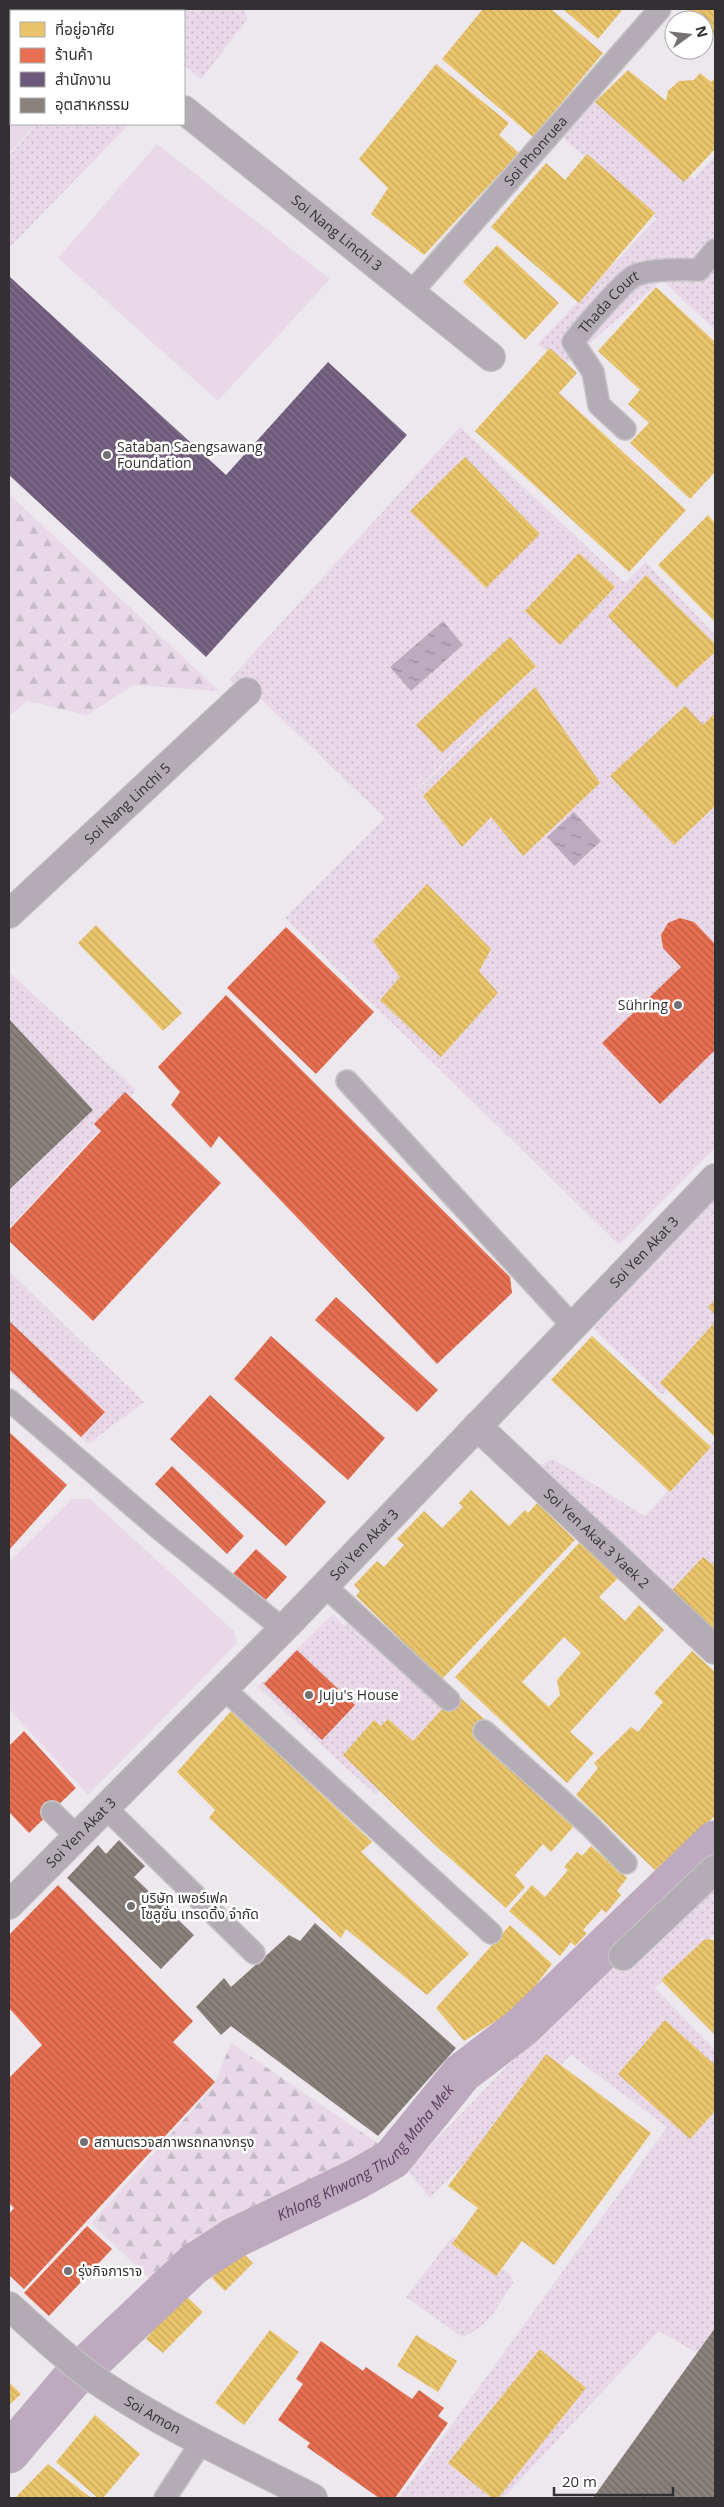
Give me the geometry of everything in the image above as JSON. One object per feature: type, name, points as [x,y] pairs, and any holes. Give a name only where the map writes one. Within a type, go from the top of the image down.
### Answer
[{"type":"street","name":"Soi Nang Linchi 3","points":[[185,111],[491,357]]},
{"type":"street","name":"Soi Nang Linchi 5","points":[[9,914],[247,692]]},
{"type":"street","name":"Soi Yen Akat 3","points":[[9,1905],[325,1586],[715,1178]]},
{"type":"street","name":"Soi Yen Akat 3 Yaek 2","points":[[477,1426],[715,1650]]},
{"type":"street","points":[[623,1956],[715,1869]]},
{"type":"street","name":"Soi Amon","points":[[9,2306],[83,2370],[203,2440],[313,2498]]},
{"type":"lane","name":"Soi Phonruea","points":[[411,293],[660,9]]},
{"type":"lane","name":"Thada Court","points":[[624,429],[600,404],[593,372],[573,342],[584,326],[633,276],[680,268],[699,270],[715,250]]},
{"type":"lane","points":[[347,1080],[573,1326]]},
{"type":"lane","points":[[9,1400],[157,1527],[283,1629]]},
{"type":"lane","points":[[325,1586],[449,1700]]},
{"type":"lane","points":[[223,1688],[491,1933]]},
{"type":"lane","points":[[484,1731],[589,1825],[626,1863]]},
{"type":"lane","points":[[106,1807],[254,1953]]},
{"type":"lane","points":[[52,1812],[77,1837]]},
{"type":"lane","points":[[165,2498],[203,2440]]},
{"type":"green space","points":[[118,9],[245,9],[247,20],[201,79],[185,66],[185,10]]},
{"type":"green space","points":[[9,25],[10,125],[35,125],[9,154]]},
{"type":"green space","points":[[599,92],[694,179],[715,156],[715,330],[662,280],[564,366],[538,344],[656,219],[559,134]]},
{"type":"green space","points":[[36,125],[128,125],[9,248],[9,156]]},
{"type":"green space","points":[[157,144],[330,279],[218,401],[58,258]]},
{"type":"green space","points":[[460,427],[625,583],[646,562],[715,635],[715,1148],[619,1245],[285,918],[385,818],[263,701],[229,680]],"holes":[[[515,696],[477,735],[414,792]]]},
{"type":"green space","points":[[9,494],[219,691],[134,685],[87,715],[27,701],[9,716]]},
{"type":"green space","points":[[9,972],[136,1090],[9,1228]]},
{"type":"green space","points":[[715,1198],[715,1338],[662,1395],[593,1328]]},
{"type":"green space","points":[[9,1271],[144,1402],[88,1444],[9,1372]]},
{"type":"green space","points":[[715,1440],[715,1583],[689,1613],[535,1468],[553,1459],[645,1516]]},
{"type":"green space","points":[[72,1499],[90,1499],[234,1631],[237,1643],[88,1795],[9,1709],[9,1562]]},
{"type":"green space","points":[[363,1608],[466,1702],[376,1795],[258,1687],[333,1614],[344,1626]]},
{"type":"green space","points":[[715,1882],[715,1934],[655,1988],[715,2050],[715,2328],[697,2353],[659,2331],[503,2498],[399,2498],[667,2127],[571,2055],[430,2198],[407,2170],[618,1951]]},
{"type":"green space","points":[[231,2043],[379,2144],[383,2157],[354,2175],[276,2208],[231,2231],[156,2285],[91,2223],[213,2087]]},
{"type":"green space","points":[[453,2236],[511,2275],[513,2283],[486,2322],[462,2337],[406,2297]]},
{"type":"water","points":[[443,621],[463,645],[411,691],[390,667]]},
{"type":"water","points":[[574,812],[601,841],[574,866],[547,837]]},
{"type":"building: ที่อยู่อาศัย","points":[[483,9],[551,9],[603,53],[533,137],[442,59]]},
{"type":"building: ที่อยู่อาศัย","points":[[563,9],[623,9],[598,39]]},
{"type":"building: ที่อยู่อาศัย","points":[[685,9],[715,9],[715,36],[714,10]]},
{"type":"building: ที่อยู่อาศัย","points":[[436,64],[509,123],[499,135],[519,153],[424,255],[371,214],[388,188],[359,159]]},
{"type":"building: ที่อยู่อาศัย","points":[[628,70],[666,101],[668,91],[679,81],[694,80],[700,73],[711,82],[715,78],[715,149],[684,182],[595,102]]},
{"type":"building: ที่อยู่อาศัย","points":[[587,154],[655,213],[579,303],[491,227],[546,163],[565,180]]},
{"type":"building: ที่อยู่อาศัย","points":[[497,245],[559,303],[525,340],[463,282]]},
{"type":"building: ที่อยู่อาศัย","points":[[656,287],[715,342],[715,472],[690,499],[630,443],[649,423],[628,404],[640,390],[598,351]]},
{"type":"building: ที่อยู่อาศัย","points":[[550,348],[577,373],[559,393],[686,510],[629,572],[475,431]]},
{"type":"building: ที่อยู่อาศัย","points":[[465,457],[540,534],[486,588],[410,511]]},
{"type":"building: ที่อยู่อาศัย","points":[[708,515],[715,523],[715,622],[658,565]]},
{"type":"building: ที่อยู่อาศัย","points":[[579,553],[615,587],[560,645],[525,611]]},
{"type":"building: ที่อยู่อาศัย","points":[[646,575],[715,644],[715,652],[676,688],[608,616]]},
{"type":"building: ที่อยู่อาศัย","points":[[510,637],[536,666],[442,753],[416,725]]},
{"type":"building: ที่อยู่อาศัย","points":[[535,687],[600,783],[523,856],[491,817],[462,847],[423,796]]},
{"type":"building: ที่อยู่อาศัย","points":[[685,706],[703,725],[715,713],[715,806],[674,845],[610,776]]},
{"type":"building: ที่อยู่อาศัย","points":[[427,884],[491,949],[479,971],[498,993],[441,1057],[380,1000],[400,977],[373,941]]},
{"type":"building: ที่อยู่อาศัย","points":[[96,925],[182,1013],[163,1031],[78,943]]},
{"type":"building: ที่อยู่อาศัย","points":[[715,1300],[715,1315],[708,1307]]},
{"type":"building: ที่อยู่อาศัย","points":[[715,1322],[715,1437],[660,1383]]},
{"type":"building: ที่อยู่อาศัย","points":[[592,1336],[711,1447],[670,1492],[551,1380]]},
{"type":"building: ที่อยู่อาศัย","points":[[471,1490],[509,1526],[525,1510],[528,1513],[537,1503],[575,1540],[442,1679],[356,1596],[360,1591],[354,1585],[377,1561],[384,1567],[404,1545],[397,1539],[424,1511],[442,1528],[463,1507],[459,1503]]},
{"type":"building: ที่อยู่อาศัย","points":[[580,1542],[618,1578],[599,1597],[625,1621],[639,1605],[664,1630],[570,1732],[594,1753],[567,1783],[455,1677]],"holes":[[[564,1637],[581,1653],[557,1680],[560,1695],[549,1707],[522,1682]]]},
{"type":"building: ที่อยู่อาศัย","points":[[703,1557],[713,1565],[715,1563],[715,1630],[672,1590]]},
{"type":"building: ที่อยู่อาศัย","points":[[692,1651],[715,1672],[715,1816],[655,1870],[576,1795],[598,1768],[594,1763],[631,1727],[638,1732],[663,1702],[654,1693]]},
{"type":"building: ที่อยู่อาศัย","points":[[456,1694],[490,1724],[521,1775],[574,1826],[551,1852],[543,1844],[515,1875],[525,1887],[506,1908],[435,1845],[343,1755],[374,1720],[381,1726],[388,1719],[413,1741]]},
{"type":"building: ที่อยู่อาศัย","points":[[232,1710],[372,1842],[361,1852],[469,1954],[427,1995],[346,1929],[341,1938],[209,1818],[215,1810],[177,1772]]},
{"type":"building: ที่อยู่อาศัย","points":[[591,1846],[627,1878],[617,1891],[621,1895],[606,1913],[602,1909],[583,1930],[587,1933],[575,1946],[571,1942],[560,1956],[509,1911],[532,1885],[545,1897],[568,1870],[564,1867],[577,1852],[582,1856]]},
{"type":"building: ที่อยู่อาศัย","points":[[510,1925],[552,1964],[520,2006],[464,2041],[436,2008]]},
{"type":"building: ที่อยู่อาศัย","points":[[705,1939],[715,1940],[715,2035],[661,1980]]},
{"type":"building: ที่อยู่อาศัย","points":[[665,2020],[715,2065],[715,2111],[690,2139],[618,2074]]},
{"type":"building: ที่อยู่อาศัย","points":[[546,2054],[651,2133],[554,2265],[522,2241],[496,2276],[452,2244],[478,2208],[448,2186]]},
{"type":"building: ที่อยู่อาศัย","points":[[240,2250],[253,2263],[225,2291],[212,2278]]},
{"type":"building: ที่อยู่อาศัย","points":[[187,2297],[203,2312],[163,2353],[146,2339],[172,2308]]},
{"type":"building: ที่อยู่อาศัย","points":[[270,2330],[299,2352],[244,2425],[215,2403]]},
{"type":"building: ที่อยู่อาศัย","points":[[416,2335],[457,2361],[438,2392],[397,2366]]},
{"type":"building: ที่อยู่อาศัย","points":[[540,2349],[586,2388],[498,2498],[492,2498],[448,2463]]},
{"type":"building: ที่อยู่อาศัย","points":[[9,2382],[21,2394],[9,2405]]},
{"type":"building: ที่อยู่อาศัย","points":[[95,2415],[140,2454],[103,2498],[98,2498],[56,2462]]},
{"type":"building: ที่อยู่อาศัย","points":[[48,2464],[91,2498],[15,2498]]},
{"type":"building: ร้านค้า","name":"Sühring","points":[[680,918],[694,922],[715,944],[715,1050],[660,1104],[602,1043],[681,967],[663,948],[661,935],[668,923]]},
{"type":"building: ร้านค้า","points":[[286,927],[374,1012],[316,1074],[227,988]]},
{"type":"building: ร้านค้า","points":[[226,995],[510,1277],[512,1293],[437,1364],[219,1136],[211,1148],[171,1105],[180,1092],[158,1067]]},
{"type":"building: ร้านค้า","points":[[125,1092],[221,1183],[93,1321],[9,1241],[9,1230],[101,1131],[94,1124]]},
{"type":"building: ร้านค้า","points":[[336,1297],[438,1390],[417,1412],[315,1320]]},
{"type":"building: ร้านค้า","points":[[9,1321],[105,1412],[81,1437],[9,1369]]},
{"type":"building: ร้านค้า","points":[[271,1336],[385,1438],[348,1480],[234,1379]]},
{"type":"building: ร้านค้า","points":[[210,1395],[326,1502],[286,1546],[170,1439]]},
{"type":"building: ร้านค้า","points":[[9,1432],[67,1485],[9,1550]]},
{"type":"building: ร้านค้า","points":[[172,1466],[244,1536],[227,1554],[155,1484]]},
{"type":"building: ร้านค้า","points":[[256,1549],[287,1577],[262,1604],[231,1576]]},
{"type":"building: ร้านค้า","name":"Juju's House","points":[[297,1650],[355,1705],[322,1740],[264,1684]]},
{"type":"building: ร้านค้า","points":[[24,1731],[76,1788],[29,1833],[9,1812],[9,1746]]},
{"type":"building: ร้านค้า","name":"สถานตรวจสภาพรถกลางกรุง","points":[[58,1885],[193,2021],[173,2042],[215,2082],[24,2289],[9,2275],[9,2214],[14,2208],[9,2203],[9,2078],[42,2045],[9,2008],[9,1935]]},
{"type":"building: ร้านค้า","name":"รุ่งกิจการาจ","points":[[87,2226],[112,2249],[49,2316],[24,2293]]},
{"type":"building: ร้านค้า","points":[[321,2341],[363,2371],[366,2367],[412,2399],[419,2390],[444,2408],[438,2416],[448,2423],[395,2498],[379,2498],[307,2447],[310,2443],[278,2420],[303,2384],[296,2379]]},
{"type":"building: สำนักงาน","name":"Sataban Saengsawang Foundation","points":[[10,277],[226,475],[328,362],[407,435],[206,657],[9,475]]},
{"type":"building: อุตสาหกรรม","points":[[9,1019],[93,1110],[9,1190]]},
{"type":"building: อุตสาหกรรม","name":"บริษัท เพอร์เฟค โซลูชั่น เทรดดิ้ง จำกัด","points":[[119,1840],[145,1866],[134,1877],[194,1935],[161,1969],[67,1878],[98,1845],[106,1854]]},
{"type":"building: อุตสาหกรรม","points":[[315,1923],[456,2048],[378,2136],[231,2026],[221,2035],[196,2007],[224,1978],[231,1987],[289,1935],[300,1941]]},
{"type":"building: อุตสาหกรรม","points":[[715,2328],[715,2498],[593,2498],[595,2495]]},
{"type":"waterway","name":"Khlong Khwang Thung Maha Mek","points":[[9,2453],[71,2380],[194,2264],[234,2238],[357,2179],[392,2159],[462,2073],[522,2027],[715,1841]]},
{"type":"place","name":"Sataban Saengsawang Foundation","points":[[107,455]]},
{"type":"place","name":"Sühring","points":[[678,1005]]},
{"type":"place","name":"Juju's House","points":[[309,1695]]},
{"type":"place","name":"บริษัท เพอร์เฟค โซลูชั่น เทรดดิ้ง จำกัด","points":[[131,1906]]},
{"type":"place","name":"สถานตรวจสภาพรถกลางกรุง","points":[[84,2142]]},
{"type":"place","name":"รุ่งกิจการาจ","points":[[68,2271]]}]
